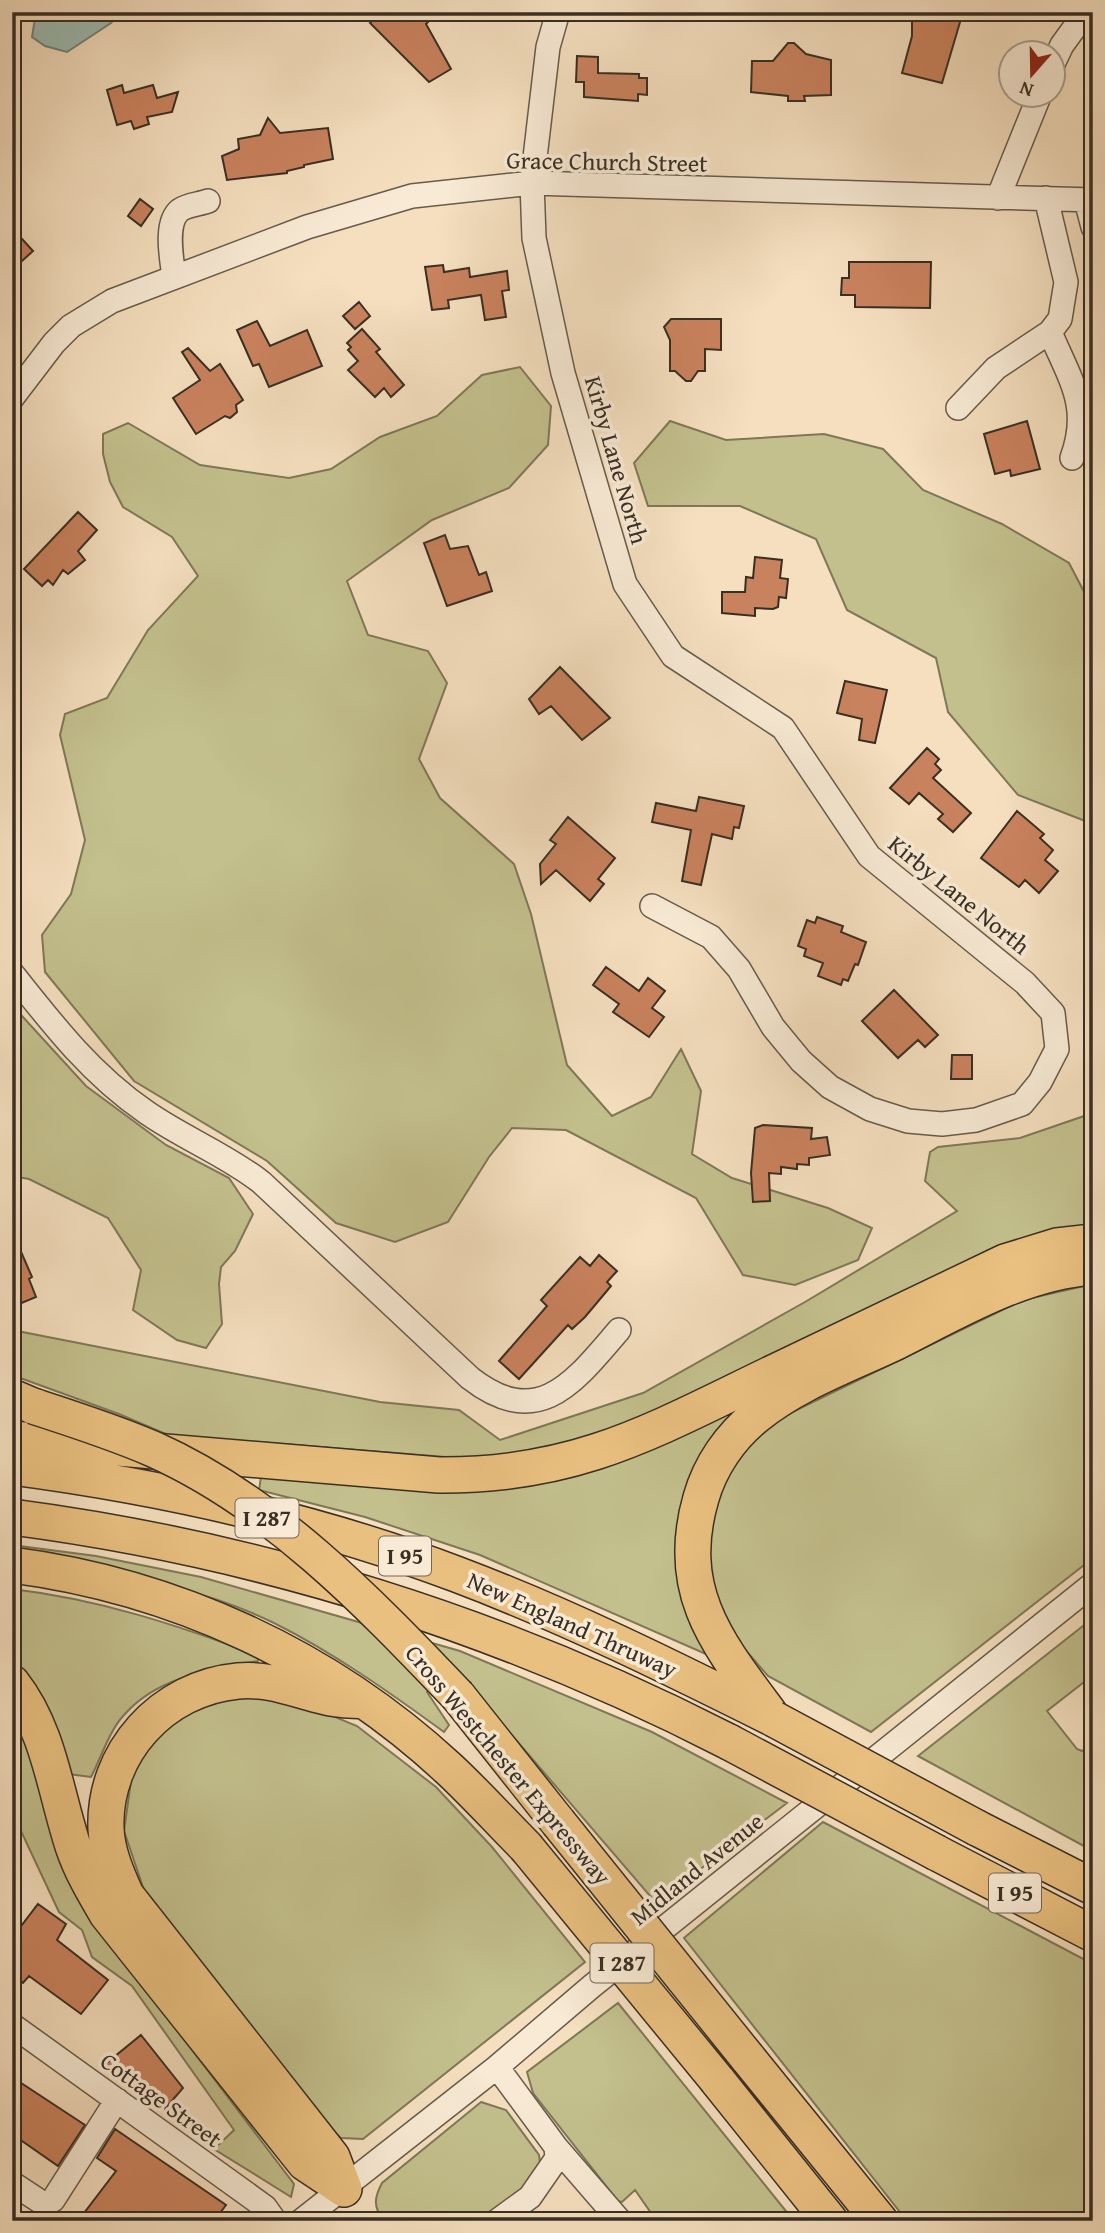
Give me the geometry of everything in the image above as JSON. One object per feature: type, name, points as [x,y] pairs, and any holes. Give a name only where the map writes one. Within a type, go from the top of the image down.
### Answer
[{"type":"highway","points":[[12,1439],[439,1475],[496,1474],[551,1466],[631,1442],[1005,1262],[1057,1246],[1093,1242]]},
{"type":"highway","points":[[774,1719],[724,1653],[695,1589],[691,1542],[695,1517],[706,1484],[722,1453],[756,1416],[797,1390],[995,1293],[1051,1274],[1093,1267]]},
{"type":"highway","name":"Cross Westchester Expressway","points":[[22,1402],[153,1449],[254,1508],[348,1583],[458,1696],[880,2221]]},
{"type":"highway","name":"New England Thruway","points":[[12,1467],[86,1477],[238,1508],[386,1549],[509,1594],[586,1627],[774,1719],[1093,1887]]},
{"type":"highway","name":"New England Thruway","points":[[12,1517],[180,1545],[301,1573],[451,1620],[587,1675],[729,1742],[1093,1934]]},
{"type":"highway","name":"Cross Westchester Expressway","points":[[12,1565],[79,1575],[178,1604],[242,1630],[312,1667],[363,1700],[447,1767],[526,1847],[830,2221]]},
{"type":"highway","points":[[344,2189],[332,2157],[127,1895],[110,1851],[107,1811],[115,1773],[125,1751],[156,1714],[195,1690],[215,1684],[256,1680],[275,1682],[327,1698],[363,1700]]},
{"type":"highway","points":[[12,1684],[39,1729],[73,1847],[83,1872],[107,1913],[305,2163],[344,2189]]},
{"type":"street","name":"Kirby Lane North","points":[[558,12],[548,47],[532,183],[534,238],[563,373],[625,584],[673,656],[783,728],[869,856],[1026,983],[1053,1013],[1057,1049],[1040,1082],[1021,1104],[976,1120],[942,1124],[908,1121],[870,1109],[830,1087],[801,1061],[773,1027],[739,969],[711,937],[652,906]]},
{"type":"street","points":[[1066,40],[1086,12]]},
{"type":"street","points":[[998,198],[1034,108]]},
{"type":"street","name":"Grace Church Street","points":[[12,398],[39,360],[71,326],[112,301],[306,227],[412,196],[532,183],[1089,200]]},
{"type":"street","points":[[958,408],[996,368],[1050,332],[1060,319],[1066,282],[1046,198]]},
{"type":"street","points":[[1089,200],[1093,227]]},
{"type":"street","points":[[174,277],[171,244],[176,216],[185,208],[208,201]]},
{"type":"street","points":[[1050,332],[1078,399],[1081,436],[1072,458]]},
{"type":"street","points":[[12,973],[68,1044],[104,1079],[146,1112],[223,1156],[261,1182],[470,1378],[492,1394],[530,1401],[556,1395],[572,1383],[619,1330]]},
{"type":"street","name":"Midland Avenue","points":[[301,2221],[497,2067],[592,1986],[1093,1584]]},
{"type":"street","name":"Cottage Street","points":[[12,2025],[265,2207],[275,2221]]},
{"type":"street","points":[[497,2067],[556,2147],[620,2221]]},
{"type":"street","points":[[12,2183],[44,2204],[53,2200],[117,2100]]},
{"type":"street","points":[[497,2221],[522,2213],[530,2197],[553,2168],[557,2158],[556,2147]]},
{"type":"shaded area","points":[[520,367],[551,406],[548,445],[509,488],[432,520],[347,581],[368,635],[428,651],[447,683],[419,759],[440,798],[514,864],[531,914],[567,1065],[612,1116],[651,1097],[681,1049],[701,1091],[692,1154],[732,1178],[828,1208],[872,1228],[858,1260],[795,1285],[743,1275],[696,1198],[566,1130],[512,1128],[489,1157],[448,1222],[395,1242],[336,1223],[267,1161],[134,1081],[45,972],[42,935],[71,894],[85,840],[60,735],[65,714],[107,698],[148,630],[198,576],[172,537],[123,507],[110,482],[103,454],[103,434],[128,423],[200,465],[289,478],[331,469],[380,437],[437,416],[482,375]]},
{"type":"shaded area","points":[[670,421],[726,440],[824,434],[883,449],[923,490],[1002,524],[1069,563],[1093,609],[1093,824],[1018,795],[948,712],[936,658],[847,610],[816,539],[740,506],[648,506],[634,463]]},
{"type":"shaded area","points":[[12,1005],[86,1086],[166,1145],[229,1178],[253,1214],[235,1251],[221,1267],[219,1284],[222,1324],[206,1348],[177,1340],[133,1310],[141,1270],[108,1218],[29,1179],[12,1176]]},
{"type":"shaded area","points":[[1093,1113],[1093,1225],[1022,1241],[633,1426],[536,1453],[471,1459],[168,1435],[12,1375],[12,1330],[380,1402],[459,1410],[500,1440],[643,1393],[805,1302],[957,1211],[925,1181],[930,1152],[938,1147],[1020,1138]]},
{"type":"shaded area","points":[[1093,1284],[1093,1558],[871,1732],[768,1676],[735,1638],[713,1600],[704,1557],[710,1513],[732,1459],[776,1420],[1023,1300]]},
{"type":"shaded area","points":[[774,1391],[678,1557],[691,1626],[715,1658],[480,1555],[365,1517],[259,1490],[262,1470],[476,1490]]},
{"type":"shaded area","points":[[12,1545],[96,1556],[201,1577],[460,1651],[652,1732],[787,1803],[656,1903],[456,1670],[427,1692],[449,1725],[444,1732],[340,1660],[243,1609],[178,1588],[12,1552]]},
{"type":"shaded area","points":[[12,1589],[107,1606],[259,1656],[258,1661],[203,1672],[153,1691],[119,1721],[91,1777],[68,1774],[12,1672]]},
{"type":"shaded area","points":[[1093,1618],[1093,1675],[1047,1711],[1077,1749],[1082,1751],[1093,1743],[1093,1750],[1088,1754],[1093,1757],[1093,1851],[918,1756]]},
{"type":"shaded area","points":[[238,1689],[287,1697],[357,1726],[436,1787],[492,1847],[585,1962],[363,2139],[341,2138],[319,2119],[146,1896],[124,1831],[132,1774],[156,1733],[197,1704]]},
{"type":"shaded area","points":[[12,1715],[40,1767],[104,1934],[294,2184],[291,2197],[214,2149],[234,2130],[132,1986],[92,1957],[82,1930],[59,1912],[20,1829],[12,1798]]},
{"type":"shaded area","points":[[823,1822],[1093,1964],[1093,2221],[907,2221],[684,1938]]},
{"type":"shaded area","points":[[618,2003],[794,2221],[643,2221],[651,2213],[635,2190],[622,2202],[618,2201],[533,2093],[527,2072]]},
{"type":"shaded area","points":[[481,2102],[506,2110],[539,2155],[540,2162],[535,2170],[539,2175],[482,2221],[384,2221],[376,2202],[382,2183]]},
{"type":"water","points":[[36,12],[121,12],[111,23],[67,52],[45,46],[32,37]]},
{"type":"building","points":[[379,12],[421,12],[430,20],[426,24],[451,69],[429,82],[370,23]]},
{"type":"building","points":[[926,12],[963,12],[942,83],[902,73],[912,36],[912,22]]},
{"type":"building","points":[[788,43],[794,43],[806,54],[831,60],[831,95],[804,96],[805,101],[788,101],[788,96],[751,92],[752,61],[773,61]]},
{"type":"building","points":[[577,56],[598,57],[598,73],[639,74],[639,78],[647,78],[647,95],[638,94],[638,101],[584,97],[584,82],[576,82]]},
{"type":"building","points":[[122,85],[124,93],[153,85],[157,98],[178,92],[172,112],[147,117],[149,124],[134,129],[131,121],[117,125],[107,90]]},
{"type":"building","points":[[268,118],[280,133],[328,128],[333,159],[304,165],[287,173],[227,180],[222,156],[239,149],[238,139],[260,135]]},
{"type":"building","points":[[140,199],[153,209],[141,226],[128,216]]},
{"type":"building","points":[[12,228],[33,251],[12,270]]},
{"type":"building","points":[[849,262],[931,262],[930,308],[855,307],[855,295],[841,295],[842,278],[849,278]]},
{"type":"building","points":[[443,265],[444,272],[469,268],[470,277],[507,271],[509,290],[502,291],[506,317],[485,320],[481,295],[448,300],[449,308],[432,310],[425,267]]},
{"type":"building","points":[[359,302],[370,316],[355,329],[343,316]]},
{"type":"building","points":[[671,319],[721,319],[721,350],[705,349],[705,371],[698,371],[691,381],[686,381],[675,371],[670,371],[670,340],[664,327]]},
{"type":"building","points":[[257,321],[270,346],[307,330],[322,366],[269,387],[259,364],[253,366],[237,330]]},
{"type":"building","points":[[362,329],[380,349],[376,352],[404,385],[391,397],[384,388],[375,397],[348,370],[358,361],[348,350],[351,347],[347,343]]},
{"type":"building","points":[[188,348],[210,371],[220,364],[243,400],[236,405],[237,412],[230,418],[225,416],[196,434],[173,398],[200,380],[182,352]]},
{"type":"building","points":[[1027,421],[1040,469],[1011,476],[1010,470],[995,474],[984,434]]},
{"type":"building","points":[[78,512],[97,530],[78,551],[85,560],[68,574],[63,570],[53,585],[48,580],[42,586],[24,569]]},
{"type":"building","points":[[445,535],[450,549],[468,546],[479,575],[486,572],[492,591],[447,606],[424,543]]},
{"type":"building","points":[[755,557],[782,560],[780,578],[788,579],[786,598],[779,597],[778,607],[773,609],[755,608],[755,616],[722,613],[722,592],[745,592],[746,577],[753,578]]},
{"type":"building","points":[[560,667],[610,718],[582,740],[551,706],[539,714],[529,699]]},
{"type":"building","points":[[845,681],[887,690],[875,743],[859,740],[862,719],[837,713]]},
{"type":"building","points":[[927,748],[939,759],[935,764],[941,770],[933,778],[971,813],[953,832],[938,819],[943,814],[919,793],[909,804],[890,788]]},
{"type":"building","points":[[699,797],[744,806],[739,828],[734,827],[732,839],[712,834],[701,885],[682,881],[691,830],[652,822],[656,803],[696,811]]},
{"type":"building","points":[[1017,811],[1044,834],[1040,838],[1053,850],[1045,860],[1058,871],[1039,893],[1025,880],[1019,887],[981,858]]},
{"type":"building","points":[[568,817],[615,858],[598,879],[604,884],[590,901],[556,870],[541,884],[540,864],[556,844],[550,840]]},
{"type":"building","points":[[817,917],[843,926],[841,932],[866,942],[858,965],[855,964],[848,981],[843,979],[841,985],[818,976],[823,963],[804,956],[806,949],[798,946],[807,920],[815,923]]},
{"type":"building","points":[[606,967],[639,991],[648,978],[665,991],[652,1008],[664,1017],[649,1037],[613,1012],[619,1004],[593,985]]},
{"type":"building","points":[[894,990],[938,1035],[925,1047],[918,1040],[898,1058],[862,1021]]},
{"type":"building","points":[[952,1055],[972,1055],[972,1079],[951,1079]]},
{"type":"building","points":[[763,1125],[812,1128],[811,1139],[827,1137],[830,1155],[809,1158],[809,1165],[797,1164],[797,1169],[781,1167],[781,1174],[769,1173],[770,1201],[753,1202],[751,1173],[755,1128]]},
{"type":"building","points":[[12,1231],[32,1277],[29,1279],[36,1297],[12,1307]]},
{"type":"building","points":[[599,1255],[617,1271],[607,1282],[611,1286],[585,1317],[572,1329],[568,1325],[519,1379],[499,1361],[547,1306],[541,1300],[580,1257],[590,1266]]},
{"type":"building","points":[[38,1904],[66,1924],[57,1940],[108,1980],[81,2014],[29,1976],[23,1983],[12,1975],[12,1938]]},
{"type":"building","points":[[141,2035],[183,2088],[165,2109],[103,2066]]},
{"type":"building","points":[[12,2077],[85,2125],[58,2166],[12,2134]]},
{"type":"building","points":[[115,2129],[226,2205],[214,2221],[78,2221],[116,2171],[97,2158]]}]
